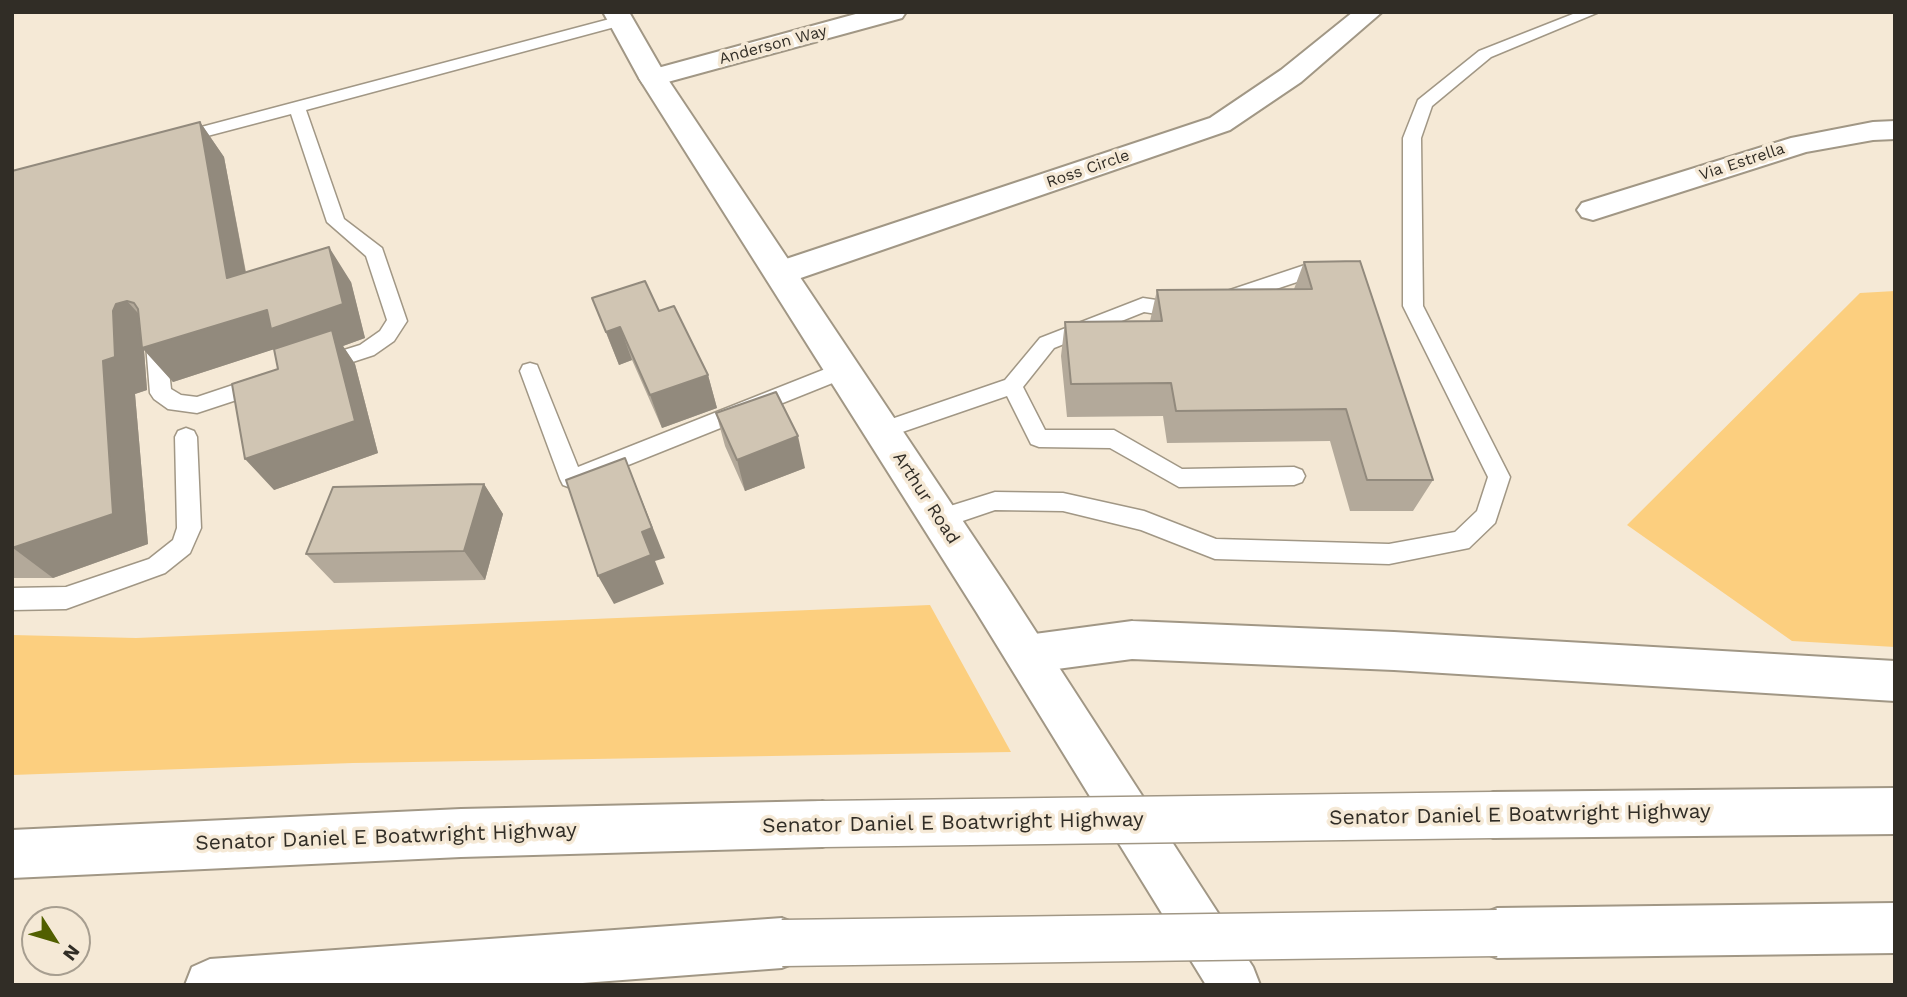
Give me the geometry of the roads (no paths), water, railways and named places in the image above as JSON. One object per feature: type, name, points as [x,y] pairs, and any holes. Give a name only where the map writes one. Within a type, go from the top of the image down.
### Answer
[{"type":"main road","name":"Anderson Way","points":[[653,79],[893,12]]},
{"type":"main road","name":"Ross Circle","points":[[780,273],[1220,124],[1291,76],[1369,12]]},
{"type":"main road","name":"Arthur Road","points":[[618,17],[653,79],[1027,654],[1234,985]]},
{"type":"main road","name":"Via Estrella","points":[[1593,210],[1801,144],[1873,131],[1895,130]]},
{"type":"main road","points":[[1027,654],[1145,640],[1394,650],[1895,681]]},
{"type":"main road","name":"Senator Daniel E Boatwright Highway","points":[[12,854],[461,833],[822,824],[1895,811]]},
{"type":"main road","points":[[210,985],[782,943],[1895,928]]},
{"type":"lane","points":[[939,519],[995,500],[1063,502],[1144,521],[1215,549],[1390,554],[1461,541],[1487,516],[1499,477],[1413,306],[1412,138],[1424,104],[1485,54],[1592,12]]},
{"type":"lane","points":[[164,142],[618,17]]},
{"type":"lane","points":[[297,107],[336,222],[375,253],[397,321],[387,337],[367,350],[302,371]]},
{"type":"lane","points":[[883,432],[1012,386],[1047,343],[1143,305],[1187,312],[1311,270]]},
{"type":"lane","points":[[156,344],[161,393],[176,403],[197,405],[276,380]]},
{"type":"lane","points":[[530,371],[571,479],[843,370]]},
{"type":"lane","points":[[1012,386],[1039,438],[1114,439],[1179,478],[1294,476]]},
{"type":"lane","points":[[12,599],[66,598],[157,566],[182,546],[189,528],[186,437]]}]
